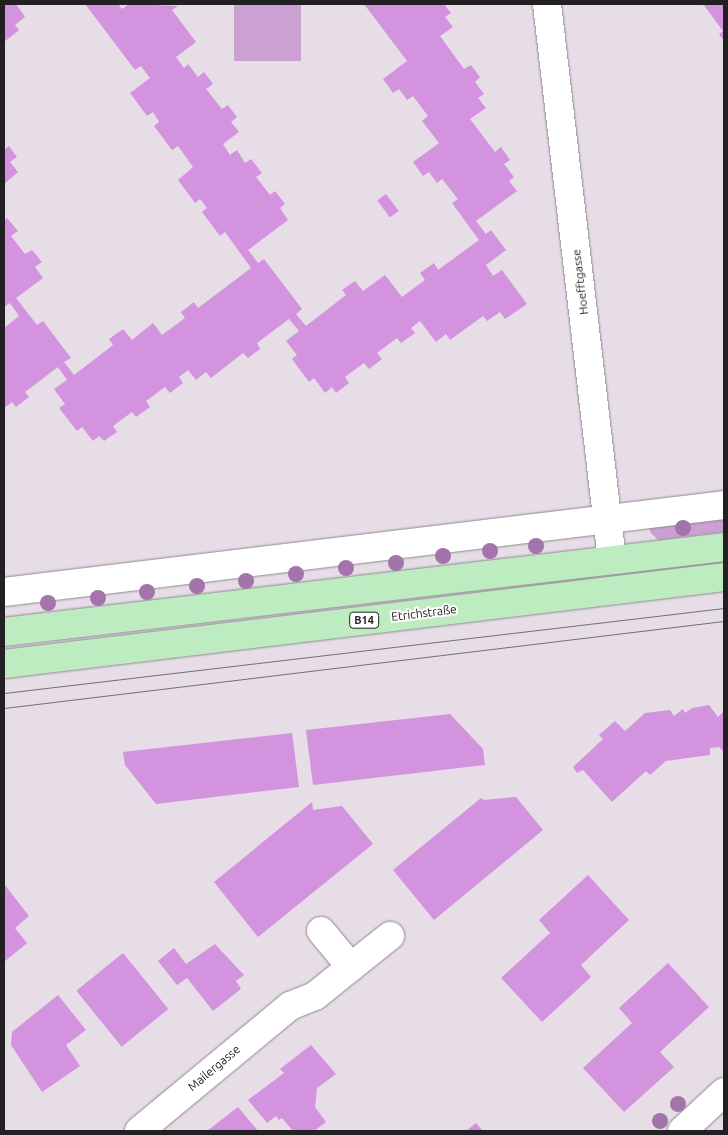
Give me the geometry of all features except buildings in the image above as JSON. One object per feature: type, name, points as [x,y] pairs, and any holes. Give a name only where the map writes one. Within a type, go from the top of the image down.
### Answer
[{"type":"main road","points":[[4,632],[724,547]]},
{"type":"main road","name":"Etrichstraße","points":[[4,664],[724,577]]},
{"type":"street","name":"Hoefftgasse","points":[[547,4],[612,560]]},
{"type":"street","points":[[4,592],[724,505]]},
{"type":"street","points":[[321,931],[351,967]]},
{"type":"street","name":"Mailergasse","points":[[138,1131],[290,1006],[315,996],[390,936]]},
{"type":"street","points":[[682,1131],[724,1092]]},
{"type":"shaded area","points":[[234,4],[301,4],[301,61],[234,61]]},
{"type":"shaded area","points":[[724,513],[724,532],[658,540],[650,532],[650,528]]},
{"type":"tram line","points":[[4,693],[724,608]]},
{"type":"tram line","points":[[4,708],[724,621]]}]
